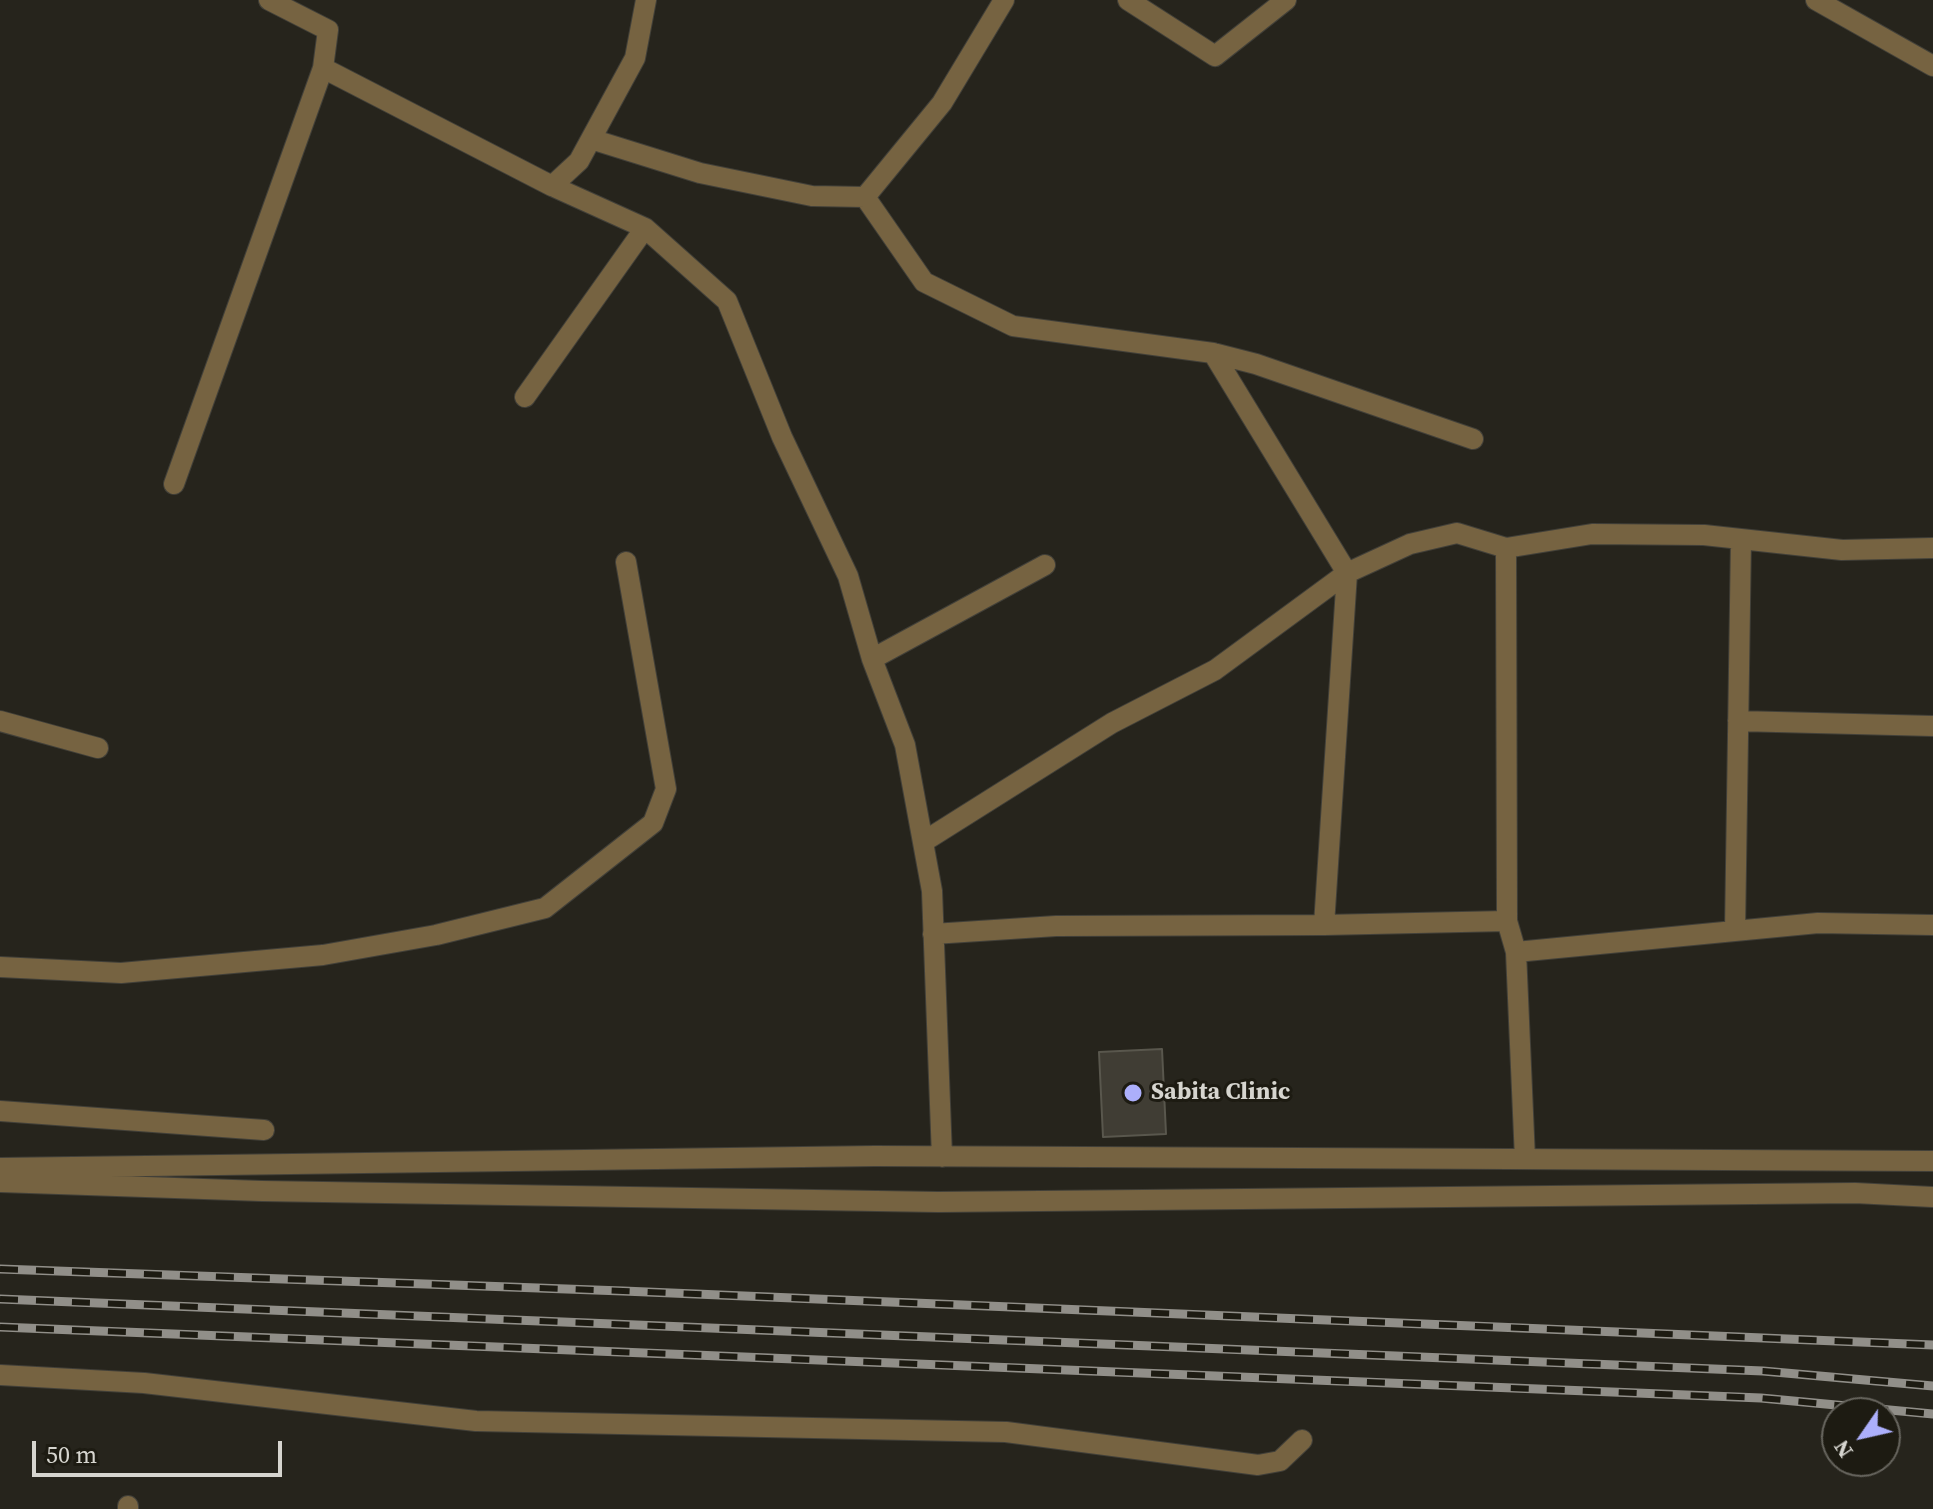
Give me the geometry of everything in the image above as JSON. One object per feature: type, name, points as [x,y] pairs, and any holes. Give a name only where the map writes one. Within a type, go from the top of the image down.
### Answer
[{"type":"street","points":[[174,484],[323,68],[328,30],[269,0]]},
{"type":"street","points":[[552,186],[579,161],[635,58],[646,0]]},
{"type":"street","points":[[865,197],[942,103],[1004,0]]},
{"type":"street","points":[[1128,0],[1215,56],[1286,0]]},
{"type":"street","points":[[1816,0],[1933,66]]},
{"type":"street","points":[[323,68],[552,186],[645,228],[727,301],[782,437],[848,576],[872,659],[905,745],[932,891],[942,1157]]},
{"type":"street","points":[[591,139],[714,176],[812,196],[865,197]]},
{"type":"street","points":[[865,197],[924,282],[1013,326],[1213,353],[1256,364],[1473,439]]},
{"type":"street","points":[[525,397],[645,228]]},
{"type":"street","points":[[1213,353],[1347,573],[1324,925]]},
{"type":"street","points":[[923,842],[1112,723],[1215,670],[1347,573],[1410,544],[1457,533],[1506,548],[1592,534],[1704,535],[1842,550],[1933,548]]},
{"type":"street","points":[[1735,931],[1741,539]]},
{"type":"street","points":[[1506,548],[1507,921],[1516,952],[1525,1159]]},
{"type":"street","points":[[0,967],[121,973],[323,955],[436,935],[545,908],[653,823],[666,789],[626,562]]},
{"type":"street","points":[[872,659],[1045,565]]},
{"type":"street","points":[[0,721],[98,748]]},
{"type":"street","points":[[1738,721],[1933,726]]},
{"type":"street","points":[[933,934],[1056,926],[1507,921]]},
{"type":"street","points":[[1516,952],[1818,923],[1933,925]]},
{"type":"street","points":[[0,1111],[264,1130]]},
{"type":"street","points":[[0,1168],[942,1157],[1933,1161]]},
{"type":"street","points":[[0,1182],[262,1191],[938,1202],[1855,1193],[1933,1197]]},
{"type":"street","points":[[0,1375],[144,1383],[476,1421],[1006,1432],[1258,1465],[1280,1461],[1302,1440]]},
{"type":"building","points":[[1162,1049],[1166,1134],[1103,1137],[1099,1052]]},
{"type":"railway","points":[[0,1269],[623,1291],[1933,1345]]},
{"type":"railway","points":[[0,1299],[1763,1371],[1933,1386]]},
{"type":"railway","points":[[0,1327],[1761,1398],[1933,1414]]},
{"type":"place","name":"Sabita Clinic","points":[[1133,1093]]}]
